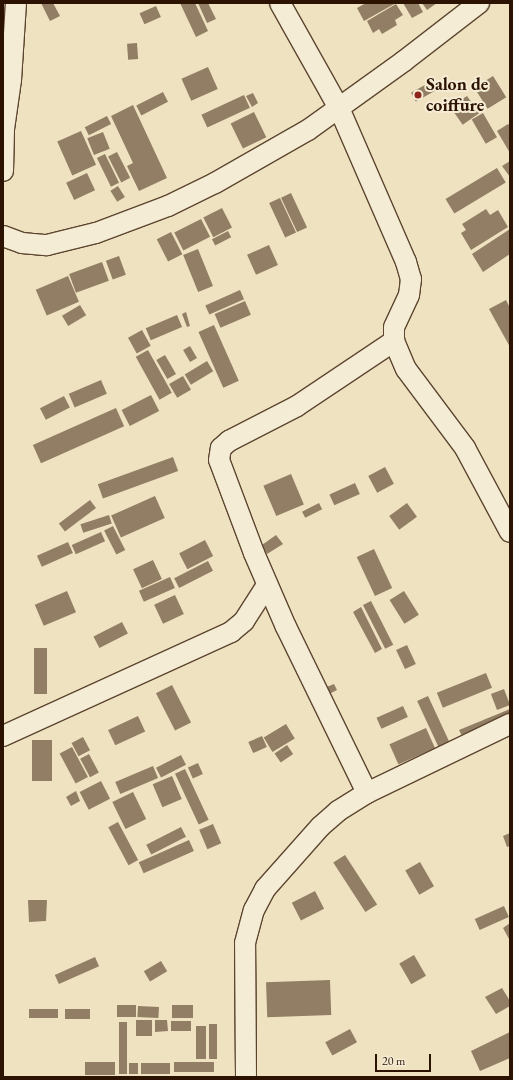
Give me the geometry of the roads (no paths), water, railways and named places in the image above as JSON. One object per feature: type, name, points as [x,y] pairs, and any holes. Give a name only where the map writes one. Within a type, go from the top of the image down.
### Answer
[{"type":"street","points":[[3,171],[4,129],[11,80],[16,3]]},
{"type":"street","points":[[280,3],[339,108],[406,262],[411,280],[409,296],[394,327],[394,341],[406,369],[465,448],[510,532]]},
{"type":"street","points":[[3,236],[22,243],[47,245],[104,231],[168,206],[215,184],[308,130],[479,3]]},
{"type":"street","points":[[367,793],[267,585],[219,460],[221,448],[229,441],[297,406],[394,341]]},
{"type":"street","points":[[3,736],[231,632],[244,621],[267,585]]},
{"type":"street","points":[[246,1077],[245,943],[254,910],[265,889],[321,826],[338,811],[367,793],[510,724]]},
{"type":"place","name":"Salon de coiffure","points":[[418,95]]}]
